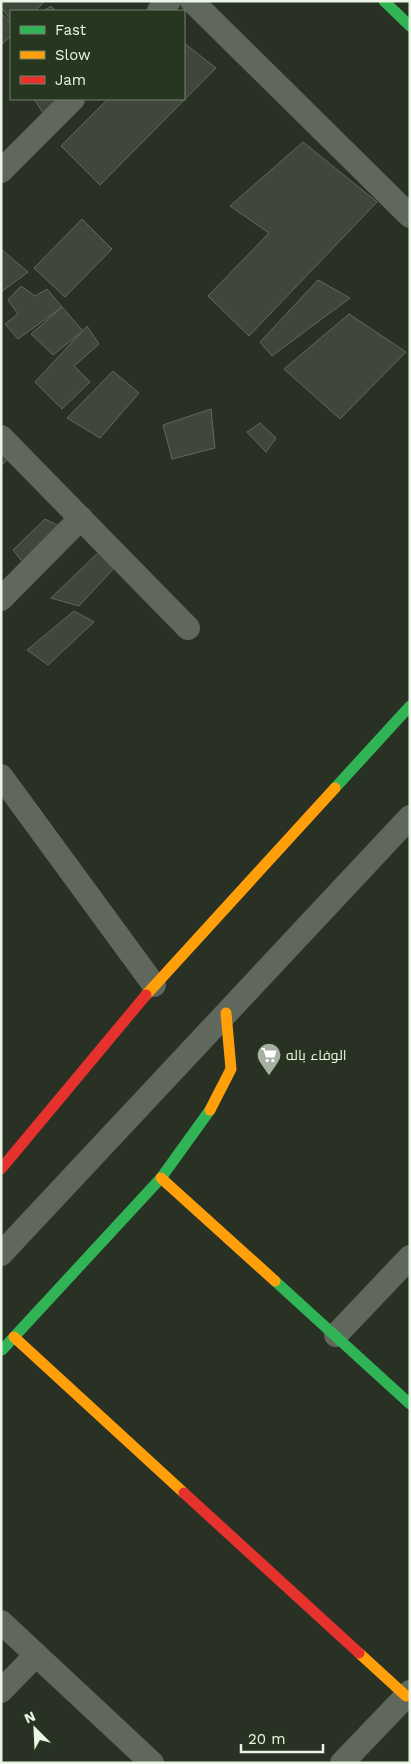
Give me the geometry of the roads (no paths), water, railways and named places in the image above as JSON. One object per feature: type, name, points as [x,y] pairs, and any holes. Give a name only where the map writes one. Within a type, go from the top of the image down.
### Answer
[{"type":"main road","points":[[384,1],[410,26]]},
{"type":"main road","points":[[1,1169],[154,984],[410,706]]},
{"type":"main road","points":[[1,1351],[161,1178],[211,1109],[230,1069],[226,1013]]},
{"type":"main road","points":[[161,1178],[410,1404]]},
{"type":"main road","points":[[14,1337],[408,1694]]},
{"type":"street","points":[[160,10],[169,1]]},
{"type":"street","points":[[192,1],[410,216]]},
{"type":"street","points":[[1,171],[72,100]]},
{"type":"street","points":[[1,437],[188,628]]},
{"type":"street","points":[[1,599],[81,518]]},
{"type":"street","points":[[1,776],[154,984]]},
{"type":"street","points":[[1,1254],[410,817]]},
{"type":"street","points":[[336,1335],[410,1257]]},
{"type":"street","points":[[1,1622],[152,1763]]},
{"type":"street","points":[[1,1691],[36,1655]]},
{"type":"street","points":[[342,1763],[408,1694]]},
{"type":"place","name":"الوفاء باله","points":[[269,1076]]}]
